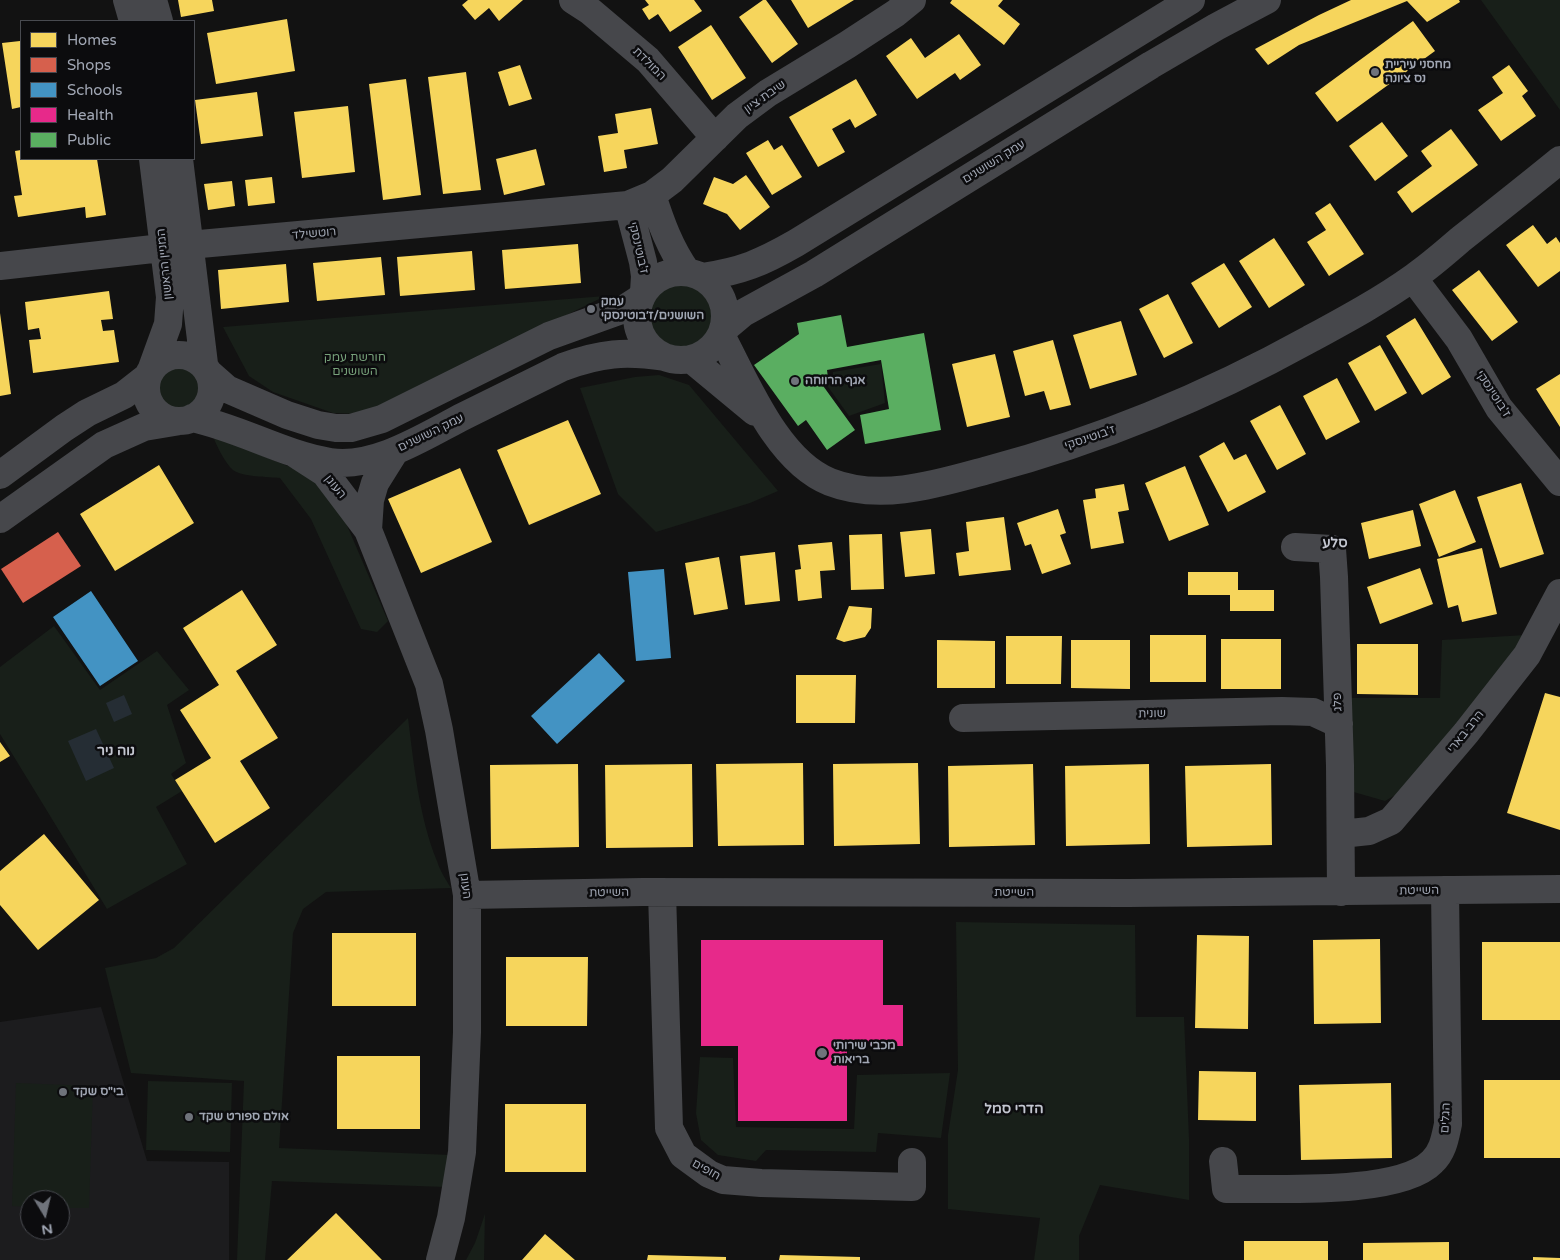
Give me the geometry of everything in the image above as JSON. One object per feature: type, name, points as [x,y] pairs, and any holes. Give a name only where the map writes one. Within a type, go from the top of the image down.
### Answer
[{"type":"street","points":[[126,0],[132,20]]},
{"type":"street","points":[[153,0],[158,20]]},
{"type":"street","name":"המולדת","points":[[574,0],[590,11],[648,60],[715,138]]},
{"type":"street","name":"שיבת ציון","points":[[640,200],[672,180],[737,116],[768,93],[847,45],[896,13],[912,0]]},
{"type":"street","points":[[0,475],[87,413],[124,395],[160,360],[171,355],[183,354],[194,357],[227,389],[287,415],[318,425],[351,428],[382,419],[549,336],[624,308],[642,295],[652,283],[662,276],[675,272],[725,274],[764,261],[1191,0]]},
{"type":"street","name":"עמק השושנים","points":[[722,332],[743,313],[822,268],[1151,65],[1266,0]]},
{"type":"street","name":"המניין הראשון","points":[[154,160],[207,369]]},
{"type":"street","name":"המניין הראשון","points":[[149,372],[168,324],[177,247],[179,160]]},
{"type":"street","name":"ז'בוטינסקי","points":[[722,332],[764,419],[802,466],[828,482],[858,490],[894,491],[934,485],[1025,460],[1121,427],[1191,400],[1262,366],[1414,278],[1560,160]]},
{"type":"street","points":[[640,200],[667,238],[676,256],[695,274],[717,290],[723,302],[726,315],[722,332],[716,343],[701,356],[678,358],[647,345],[640,333],[637,312],[642,295]]},
{"type":"street","name":"ז'בוטינסקי","points":[[640,200],[645,276],[642,295]]},
{"type":"street","name":"רוטשילד","points":[[0,266],[640,200]]},
{"type":"street","name":"ז'בוטינסקי","points":[[1414,278],[1459,340],[1499,408],[1560,482]]},
{"type":"street","name":"עמק השושנים","points":[[0,519],[104,445],[144,427],[186,420],[229,428],[309,458],[333,462],[356,462],[395,451],[563,367],[585,359],[622,353],[678,358]]},
{"type":"street","name":"ז'בוטינסקי","points":[[678,358],[764,419]]},
{"type":"street","points":[[149,372],[146,389],[148,400],[154,410],[169,420],[186,420],[206,407],[211,397],[213,385],[207,369]]},
{"type":"street","name":"העוגן","points":[[368,530],[370,500],[374,487],[395,451]]},
{"type":"street","name":"העוגן","points":[[294,453],[324,473],[368,530],[429,684],[439,730],[467,895],[467,1032],[462,1152],[451,1218],[440,1258]]},
{"type":"street","name":"פלג","points":[[1295,546],[1332,549],[1335,587],[1341,892]]},
{"type":"street","name":"הרב בארי","points":[[1341,834],[1369,831],[1391,822],[1466,733],[1527,655],[1560,593]]},
{"type":"street","name":"שונית","points":[[963,718],[1282,711],[1313,712],[1338,724]]},
{"type":"street","name":"הגלים","points":[[1223,1161],[1226,1189],[1356,1187],[1416,1174],[1432,1162],[1444,1144],[1448,1124],[1445,890]]},
{"type":"street","name":"השייטת","points":[[467,895],[662,892],[1341,892],[1560,890]]},
{"type":"street","name":"חופים","points":[[662,892],[669,1128],[683,1155],[693,1164],[723,1180],[761,1183],[912,1187],[912,1162]]},
{"type":"shaded area","points":[[124,695],[132,714],[114,722],[106,703]]},
{"type":"shaded area","points":[[96,729],[114,768],[86,781],[68,741]]},
{"type":"shaded area","name":"בי\"ס שקד","points":[[101,1007],[147,1161],[229,1162],[229,1260],[0,1260],[0,1022]]},
{"type":"green space","points":[[1481,0],[1560,0],[1560,110]]},
{"type":"green space","points":[[681,281],[694,284],[706,291],[713,303],[716,316],[713,329],[706,341],[694,348],[681,351],[668,348],[656,341],[649,329],[646,316],[649,303],[656,291],[668,284]]},
{"type":"green space","name":"חורשת עמק השושנים","points":[[605,296],[383,406],[363,414],[333,413],[273,392],[249,376],[223,327]]},
{"type":"green space","points":[[182,358],[192,361],[209,385],[208,396],[200,409],[161,411],[152,399],[149,389],[163,363],[172,359]]},
{"type":"green space","points":[[881,364],[885,403],[849,416],[826,384],[833,380],[833,372]]},
{"type":"green space","points":[[659,375],[689,385],[778,491],[750,503],[656,532],[618,494],[580,388],[635,377]]},
{"type":"green space","points":[[213,436],[303,472],[331,488],[388,621],[377,632],[361,629],[311,519],[280,478],[249,475],[233,470],[221,454]]},
{"type":"green space","points":[[54,626],[100,690],[157,651],[189,690],[167,705],[186,763],[171,774],[182,791],[156,807],[187,864],[107,909],[0,734],[0,667]]},
{"type":"green space","points":[[1526,635],[1411,786],[1385,801],[1350,791],[1349,698],[1440,698],[1442,640]]},
{"type":"green space","points":[[408,718],[421,809],[438,865],[451,888],[326,892],[303,909],[293,933],[279,1148],[451,1155],[446,1187],[272,1181],[265,1260],[237,1260],[244,1081],[131,1073],[105,968],[156,958],[174,948]]},
{"type":"green space","points":[[956,922],[1135,925],[1136,1017],[1184,1017],[1189,1139],[1189,1200],[1100,1185],[1079,1236],[1079,1260],[1034,1260],[1040,1218],[948,1209],[948,1135],[958,1070]]},
{"type":"green space","points":[[700,1057],[733,1058],[736,1127],[854,1129],[857,1075],[950,1073],[941,1138],[878,1133],[876,1152],[766,1150],[756,1161],[718,1155],[701,1140],[696,1113]]},
{"type":"green space","name":"אולם ספורט שקד","points":[[148,1081],[232,1083],[230,1152],[146,1150]]},
{"type":"green space","points":[[16,1083],[93,1086],[89,1208],[70,1208],[70,1190],[20,1190],[20,1206],[12,1206]]},
{"type":"green space","points":[[485,1214],[484,1260],[466,1260],[475,1243]]},
{"type":"building: Homes","points":[[178,0],[212,0],[214,11],[181,17]]},
{"type":"building: Homes","points":[[468,0],[523,0],[499,21],[489,8],[475,20],[462,5]]},
{"type":"building: Homes","points":[[645,0],[694,0],[702,11],[670,32],[658,14],[649,20],[642,9],[649,5]]},
{"type":"building: Homes","points":[[763,0],[766,0],[798,44],[772,63],[739,17]]},
{"type":"building: Homes","points":[[791,0],[854,0],[808,28]]},
{"type":"building: Homes","points":[[952,0],[1003,0],[998,6],[1020,24],[1004,45],[950,3]]},
{"type":"building: Homes","name":"מחסני עיריית נס ציונה","points":[[1351,0],[1459,0],[1460,2],[1427,22],[1407,1],[1299,45],[1268,65],[1255,49]]},
{"type":"building: Homes","points":[[287,19],[295,71],[216,84],[207,33]]},
{"type":"building: Homes","name":"מחסני עיריית נס ציונה","points":[[1413,21],[1435,51],[1337,122],[1315,93]]},
{"type":"building: Homes","points":[[711,25],[746,78],[712,100],[678,47]]},
{"type":"building: Homes","points":[[959,34],[981,65],[960,80],[955,73],[917,99],[886,56],[911,38],[925,58]]},
{"type":"building: Homes","points":[[20,41],[20,107],[12,109],[2,43]]},
{"type":"building: Homes","points":[[520,65],[532,99],[509,106],[498,72]]},
{"type":"building: Homes","points":[[1509,65],[1528,91],[1522,96],[1536,116],[1501,141],[1478,110],[1503,93],[1492,77]]},
{"type":"building: Homes","points":[[466,72],[481,190],[443,194],[428,77]]},
{"type":"building: Homes","points":[[406,79],[421,195],[383,200],[369,84]]},
{"type":"building: Homes","points":[[856,79],[877,115],[855,128],[850,119],[832,129],[845,152],[818,167],[789,117]]},
{"type":"building: Homes","points":[[257,92],[263,136],[201,144],[195,100]]},
{"type":"building: Homes","points":[[348,106],[355,172],[302,178],[294,112]]},
{"type":"building: Homes","points":[[651,108],[658,144],[624,150],[627,168],[604,172],[598,136],[618,133],[615,114]]},
{"type":"building: Homes","points":[[1382,122],[1408,156],[1375,181],[1349,146]]},
{"type":"building: Homes","points":[[1451,129],[1478,165],[1412,213],[1397,192],[1432,166],[1421,151]]},
{"type":"building: Homes","points":[[768,140],[774,150],[782,145],[802,177],[772,195],[746,153]]},
{"type":"building: Homes","points":[[536,149],[545,185],[504,195],[496,159]]},
{"type":"building: Homes","points":[[20,150],[20,160],[97,160],[106,215],[86,218],[85,207],[18,217],[14,196],[22,195],[15,151]]},
{"type":"building: Homes","points":[[746,175],[770,207],[740,230],[727,214],[703,204],[714,177],[733,184]]},
{"type":"building: Homes","points":[[272,177],[275,203],[248,206],[245,180]]},
{"type":"building: Homes","points":[[232,181],[235,206],[208,210],[204,184]]},
{"type":"building: Homes","points":[[1330,203],[1364,254],[1329,276],[1307,242],[1326,230],[1315,213]]},
{"type":"building: Homes","points":[[1533,225],[1547,244],[1556,237],[1560,243],[1560,271],[1538,287],[1506,245]]},
{"type":"building: Homes","points":[[1274,238],[1305,285],[1269,308],[1239,261]]},
{"type":"building: Homes","points":[[578,244],[581,283],[505,289],[502,250]]},
{"type":"building: Homes","points":[[472,251],[475,290],[400,296],[397,257]]},
{"type":"building: Homes","points":[[381,257],[385,295],[317,301],[313,263]]},
{"type":"building: Homes","points":[[1224,263],[1252,307],[1219,328],[1191,283]]},
{"type":"building: Homes","points":[[286,264],[289,302],[221,309],[218,270]]},
{"type":"building: Homes","points":[[1479,270],[1518,322],[1492,341],[1452,290]]},
{"type":"building: Homes","points":[[109,291],[113,319],[101,320],[103,331],[114,330],[119,362],[33,373],[29,340],[41,339],[39,328],[28,330],[25,302]]},
{"type":"building: Homes","points":[[1168,294],[1193,343],[1164,358],[1139,309]]},
{"type":"building: Homes","points":[[0,313],[11,394],[0,396]]},
{"type":"building: Homes","points":[[1415,318],[1451,377],[1422,395],[1386,336]]},
{"type":"building: Homes","points":[[1121,321],[1137,375],[1090,389],[1073,335]]},
{"type":"building: Homes","points":[[1053,340],[1071,405],[1050,410],[1044,391],[1025,396],[1013,351]]},
{"type":"building: Homes","points":[[1380,345],[1407,393],[1375,411],[1348,363]]},
{"type":"building: Homes","points":[[995,354],[1010,417],[967,427],[952,364]]},
{"type":"building: Homes","points":[[1560,374],[1560,427],[1536,389]]},
{"type":"building: Homes","points":[[1337,378],[1360,422],[1326,440],[1303,396]]},
{"type":"building: Homes","points":[[1280,405],[1306,454],[1277,470],[1250,421]]},
{"type":"building: Homes","points":[[568,420],[601,494],[529,525],[497,450]]},
{"type":"building: Homes","points":[[1224,442],[1234,460],[1246,454],[1266,492],[1228,512],[1199,456]]},
{"type":"building: Homes","points":[[159,465],[194,523],[115,571],[80,514]]},
{"type":"building: Homes","points":[[1185,466],[1209,525],[1169,541],[1145,483]]},
{"type":"building: Homes","points":[[460,468],[492,542],[421,573],[388,499]]},
{"type":"building: Homes","points":[[1521,483],[1544,554],[1500,568],[1477,497]]},
{"type":"building: Homes","points":[[1124,484],[1129,510],[1118,512],[1124,543],[1091,549],[1083,500],[1096,498],[1095,489]]},
{"type":"building: Homes","points":[[1455,490],[1476,542],[1439,557],[1419,504]]},
{"type":"building: Homes","points":[[1058,509],[1066,533],[1060,535],[1071,564],[1042,574],[1031,544],[1025,546],[1017,523]]},
{"type":"building: Homes","points":[[1413,510],[1421,546],[1369,559],[1361,523]]},
{"type":"building: Homes","points":[[1004,517],[1011,570],[959,576],[956,553],[969,551],[966,522]]},
{"type":"building: Homes","points":[[931,529],[935,574],[905,577],[900,532]]},
{"type":"building: Homes","points":[[882,534],[884,589],[851,590],[849,535]]},
{"type":"building: Homes","points":[[832,542],[835,570],[820,571],[822,598],[798,601],[795,570],[801,569],[798,545]]},
{"type":"building: Homes","points":[[1482,548],[1497,614],[1462,622],[1458,605],[1448,608],[1437,559]]},
{"type":"building: Homes","points":[[775,552],[780,601],[745,605],[740,556]]},
{"type":"building: Homes","points":[[719,557],[728,609],[694,615],[685,563]]},
{"type":"building: Homes","points":[[1420,568],[1433,604],[1380,624],[1367,587]]},
{"type":"building: Homes","points":[[1188,572],[1238,572],[1238,590],[1274,590],[1274,611],[1230,611],[1230,595],[1188,595]]},
{"type":"building: Homes","points":[[242,590],[277,645],[236,671],[278,738],[240,761],[270,808],[215,843],[175,780],[211,758],[180,710],[219,685],[183,628]]},
{"type":"building: Homes","points":[[849,606],[872,608],[871,628],[865,637],[844,642],[836,639]]},
{"type":"building: Homes","points":[[1150,635],[1206,635],[1206,682],[1150,682]]},
{"type":"building: Homes","points":[[1006,636],[1062,636],[1061,684],[1006,684]]},
{"type":"building: Homes","points":[[1221,639],[1281,639],[1281,689],[1221,689]]},
{"type":"building: Homes","points":[[937,640],[995,641],[995,688],[937,688]]},
{"type":"building: Homes","points":[[1071,640],[1130,640],[1130,689],[1071,688]]},
{"type":"building: Homes","points":[[1357,644],[1418,644],[1418,695],[1357,694]]},
{"type":"building: Homes","points":[[796,675],[856,675],[855,723],[796,723]]},
{"type":"building: Homes","points":[[1545,693],[1560,697],[1560,830],[1507,813]]},
{"type":"building: Homes","points":[[0,742],[10,756],[0,762]]},
{"type":"building: Homes","points":[[803,763],[804,845],[718,846],[716,764]]},
{"type":"building: Homes","points":[[918,763],[920,844],[834,846],[833,764]]},
{"type":"building: Homes","points":[[578,764],[579,847],[491,849],[490,765]]},
{"type":"building: Homes","points":[[692,764],[693,847],[606,848],[605,765]]},
{"type":"building: Homes","points":[[1033,764],[1035,845],[949,847],[948,766]]},
{"type":"building: Homes","points":[[1149,764],[1150,844],[1066,846],[1065,766]]},
{"type":"building: Homes","points":[[1271,764],[1272,845],[1187,847],[1185,766]]},
{"type":"building: Homes","points":[[44,834],[99,900],[38,950],[0,905],[0,871]]},
{"type":"building: Homes","points":[[332,933],[416,933],[416,1006],[332,1006]]},
{"type":"building: Homes","points":[[1197,935],[1249,936],[1248,1029],[1195,1028]]},
{"type":"building: Homes","points":[[1380,939],[1381,1023],[1314,1024],[1313,940]]},
{"type":"building: Homes","points":[[1482,942],[1560,942],[1560,1020],[1482,1020]]},
{"type":"building: Homes","points":[[506,957],[588,957],[587,1026],[506,1026]]},
{"type":"building: Homes","points":[[337,1056],[420,1056],[420,1129],[337,1129]]},
{"type":"building: Homes","points":[[1199,1071],[1256,1072],[1256,1121],[1198,1120]]},
{"type":"building: Homes","points":[[1484,1080],[1560,1080],[1560,1158],[1484,1158]]},
{"type":"building: Homes","points":[[1391,1083],[1392,1158],[1301,1160],[1299,1085]]},
{"type":"building: Homes","points":[[505,1104],[586,1104],[586,1172],[505,1172]]},
{"type":"building: Homes","points":[[336,1213],[382,1260],[287,1260]]},
{"type":"building: Homes","points":[[545,1234],[575,1260],[522,1260]]},
{"type":"building: Homes","points":[[1244,1241],[1328,1241],[1328,1260],[1244,1260]]},
{"type":"building: Homes","points":[[1449,1242],[1449,1260],[1363,1260],[1363,1243]]},
{"type":"building: Homes","points":[[648,1255],[726,1257],[726,1260],[647,1260]]},
{"type":"building: Homes","points":[[780,1255],[860,1257],[860,1260],[779,1260]]},
{"type":"building: Homes","points":[[1533,1257],[1560,1258],[1560,1260],[1533,1260]]},
{"type":"building: Shops","points":[[58,532],[81,566],[23,603],[1,569]]},
{"type":"building: Schools","points":[[664,569],[671,658],[636,661],[628,572]]},
{"type":"building: Schools","points":[[91,591],[138,661],[100,686],[53,617]]},
{"type":"building: Schools","points":[[599,653],[625,681],[557,744],[531,716]]},
{"type":"building: Health","points":[[701,940],[883,940],[883,1005],[903,1005],[903,1046],[847,1046],[847,1121],[738,1121],[738,1046],[701,1046]]},
{"type":"building: Public","name":"אגף הרווחה","points":[[841,315],[847,347],[924,333],[941,430],[865,444],[860,415],[889,409],[881,360],[827,370],[828,378],[821,383],[855,430],[827,450],[806,420],[798,426],[754,365],[799,334],[797,323]]},
{"type":"place","name":"מחסני עיריית נס ציונה","points":[[1375,72]]},
{"type":"place","name":"עמק השושנים/ז׳בוטינסקי","points":[[591,309]]},
{"type":"place","name":"אגף הרווחה","points":[[795,381]]},
{"type":"place","name":"מכבי שירותי בריאות","points":[[822,1053]]},
{"type":"place","name":"בי\"ס שקד","points":[[63,1092]]},
{"type":"place","name":"אולם ספורט שקד","points":[[189,1117]]},
{"type":"district","name":"סלע","points":[[1335,543]]},
{"type":"district","name":"נוה ניר","points":[[116,751]]},
{"type":"district","name":"הדרי סמל","points":[[1014,1109]]}]
